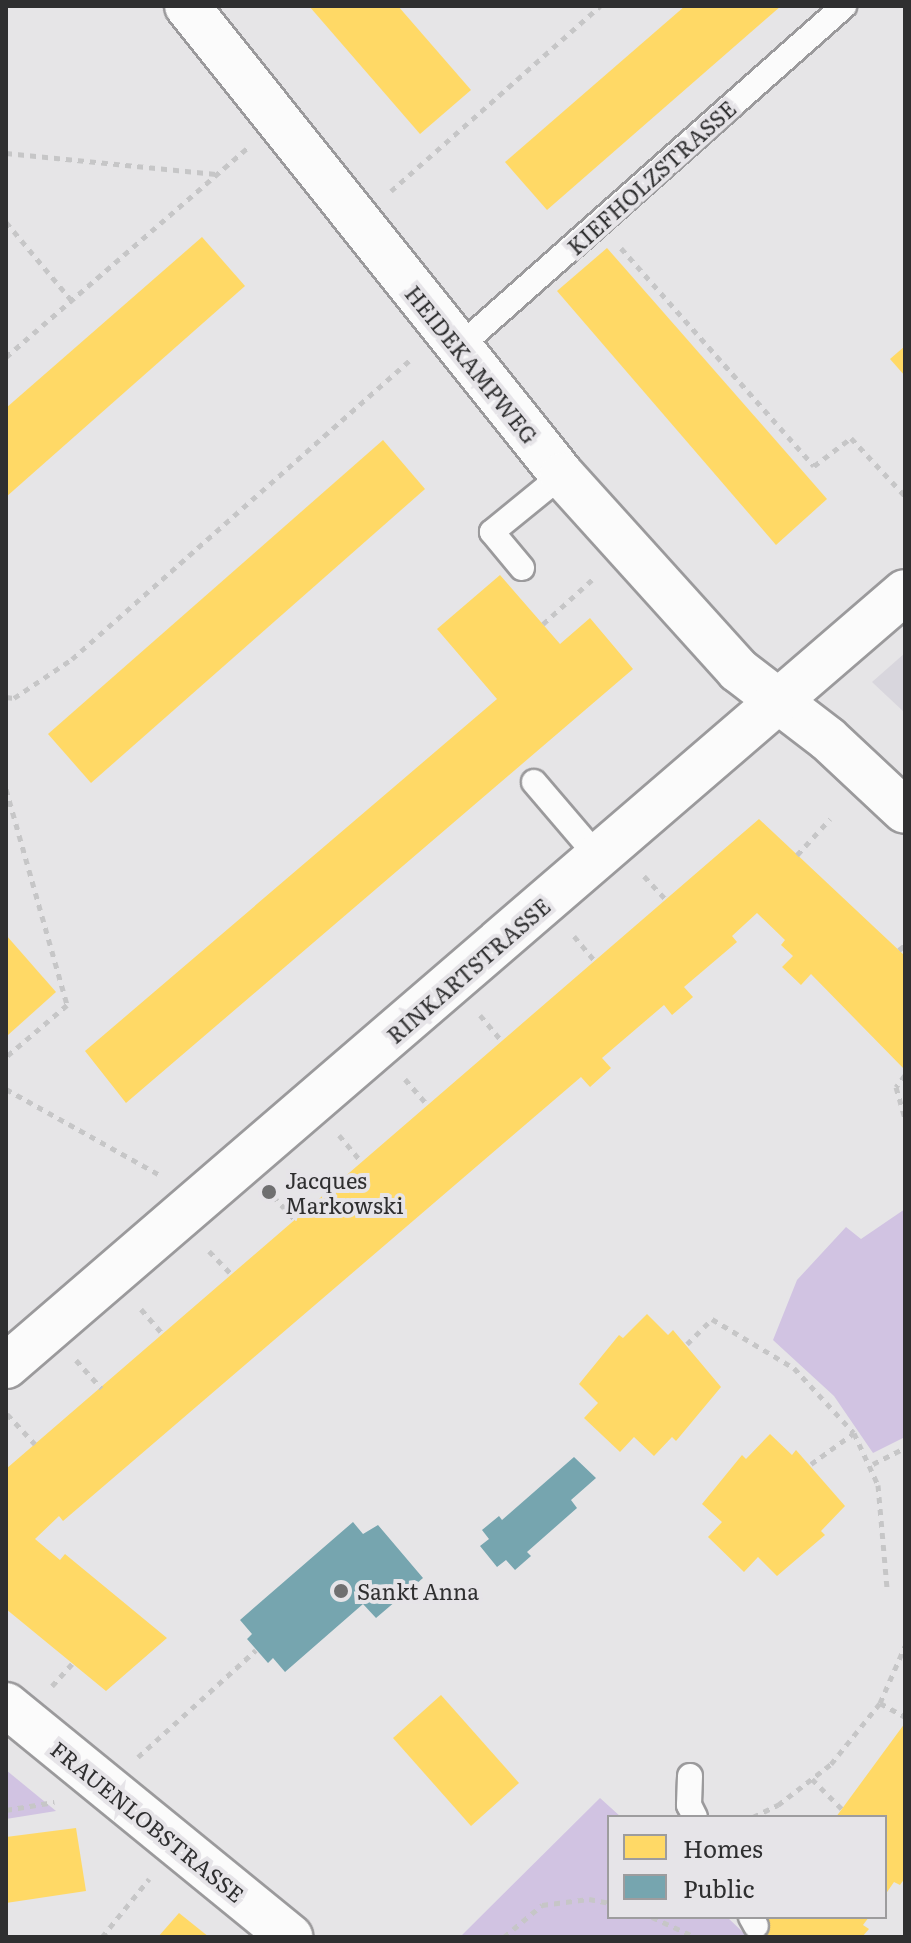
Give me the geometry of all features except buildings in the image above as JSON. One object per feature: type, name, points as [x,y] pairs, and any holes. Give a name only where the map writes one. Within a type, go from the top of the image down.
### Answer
[{"type":"street","name":"HEIDEKAMPWEG","points":[[187,6],[357,221],[438,350],[562,475],[738,670],[828,739],[905,811]]},
{"type":"street","name":"RINKARTSTRASSE","points":[[14,1345],[598,857],[905,592]]},
{"type":"street","name":"FRAUENLOBSTRASSE","points":[[6,1705],[290,1937]]},
{"type":"lane","name":"KIEFHOLZSTRASSE","points":[[438,350],[599,223],[844,6]]},
{"type":"lane","points":[[522,568],[492,532],[562,475]]},
{"type":"lane","points":[[534,782],[598,857]]},
{"type":"lane","points":[[690,1776],[689,1805],[694,1815]]},
{"type":"path","points":[[357,221],[600,6]]},
{"type":"path","points":[[6,357],[254,142]]},
{"type":"path","points":[[6,153],[217,174]]},
{"type":"path","points":[[6,222],[73,301]]},
{"type":"path","points":[[599,223],[814,466],[851,438],[905,496]]},
{"type":"path","points":[[6,697],[14,698],[72,659],[438,350]]},
{"type":"path","points":[[543,624],[602,571]]},
{"type":"path","points":[[6,789],[67,1005],[6,1057]]},
{"type":"path","points":[[797,855],[830,819]]},
{"type":"path","points":[[640,873],[666,900]]},
{"type":"path","points":[[571,932],[595,961]]},
{"type":"path","points":[[899,950],[905,945]]},
{"type":"path","points":[[477,1011],[502,1041]]},
{"type":"path","points":[[905,1075],[896,1087],[905,1118]]},
{"type":"path","points":[[401,1076],[428,1105]]},
{"type":"path","points":[[6,1089],[171,1181]]},
{"type":"path","points":[[336,1131],[362,1162]]},
{"type":"path","points":[[267,1189],[295,1220]]},
{"type":"path","points":[[203,1244],[232,1275]]},
{"type":"path","points":[[135,1303],[163,1334]]},
{"type":"path","points":[[687,1344],[712,1319],[794,1368],[854,1433],[873,1464],[887,1587]]},
{"type":"path","points":[[73,1357],[101,1388]]},
{"type":"path","points":[[7,1414],[35,1444]]},
{"type":"path","points":[[811,1464],[854,1433]]},
{"type":"path","points":[[873,1464],[905,1448]]},
{"type":"path","points":[[756,1815],[831,1764],[880,1703],[905,1646]]},
{"type":"path","points":[[6,1810],[105,1787],[256,1650]]},
{"type":"path","points":[[49,1690],[72,1664]]},
{"type":"path","points":[[880,1703],[905,1717]]},
{"type":"path","points":[[812,1779],[842,1809]]},
{"type":"path","points":[[102,1937],[158,1869]]},
{"type":"path","points":[[504,1937],[542,1905],[589,1899],[607,1903]]},
{"type":"path","points":[[656,1919],[695,1937]]},
{"type":"path","points":[[44,1937],[58,1937]]},
{"type":"shaded area","points":[[905,653],[905,713],[872,682]]},
{"type":"shaded area","points":[[905,1209],[905,1437],[873,1453],[834,1396],[773,1340],[797,1280],[846,1227],[861,1239]]},
{"type":"shaded area","points":[[6,1770],[56,1811],[6,1819]]},
{"type":"shaded area","points":[[600,1798],[619,1815],[607,1815],[607,1919],[729,1919],[748,1937],[460,1937]]},
{"type":"place","name":"Jacques Markowski","points":[[269,1192]]},
{"type":"place","name":"Sankt Anna","points":[[341,1591]]}]
